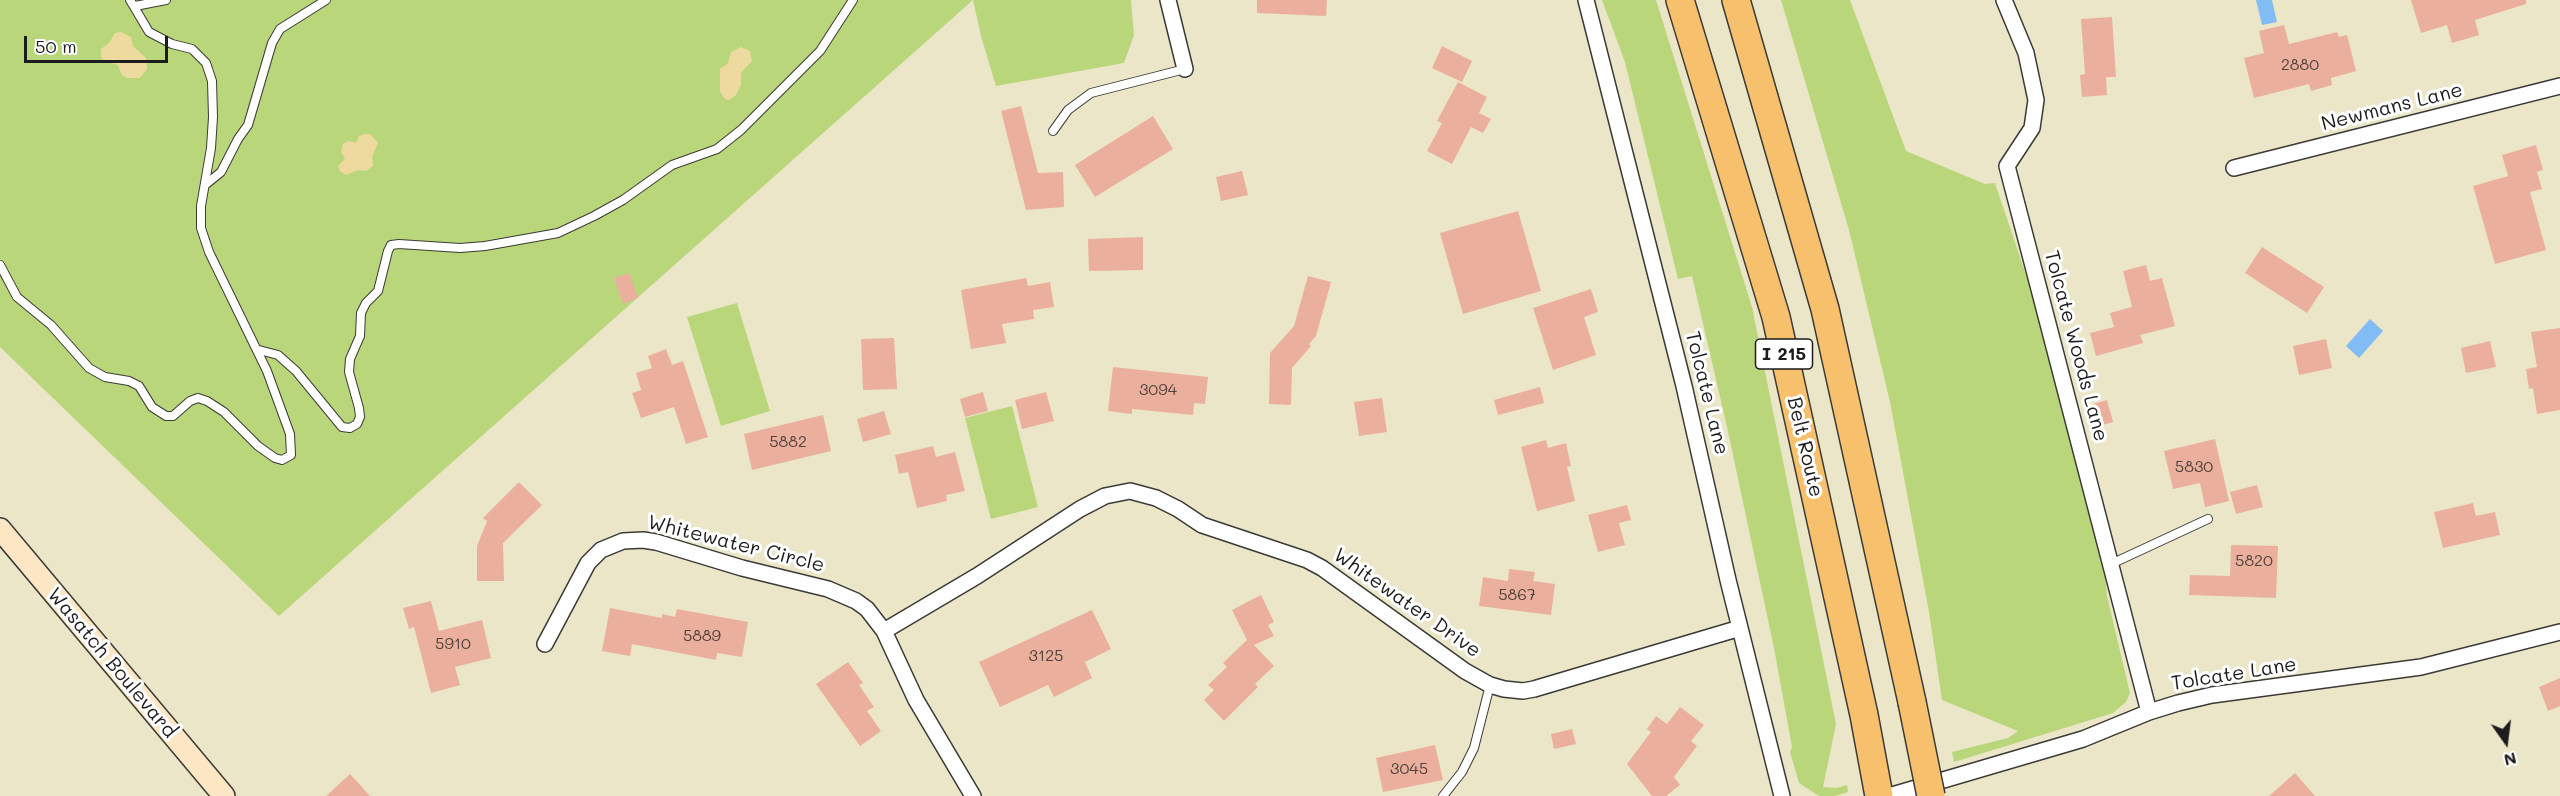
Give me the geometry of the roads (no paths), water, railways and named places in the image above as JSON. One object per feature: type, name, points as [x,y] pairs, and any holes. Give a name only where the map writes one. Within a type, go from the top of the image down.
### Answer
[{"type":"highway","name":"Belt Route","points":[[1680,0],[1776,317],[1864,715],[1879,796]]},
{"type":"highway","name":"I 215","points":[[1736,0],[1826,309],[1931,796]]},
{"type":"street","points":[[1168,0],[1185,69]]},
{"type":"street","name":"Tolcate Lane","points":[[1586,0],[1684,386],[1782,796]]},
{"type":"street","name":"Tolcate Woods Lane","points":[[2004,0],[2026,53],[2036,100],[2032,128],[2007,166],[2149,712]]},
{"type":"street","name":"Newmans Lane","points":[[2234,168],[2560,86]]},
{"type":"street","name":"Whitewater Drive","points":[[884,631],[978,576],[1080,509],[1105,496],[1130,491],[1155,498],[1178,509],[1202,525],[1322,568],[1465,671],[1490,685],[1514,690],[1534,689],[1740,628]]},
{"type":"street","name":"Wasatch Boulevard","points":[[0,529],[224,796]]},
{"type":"street","name":"Whitewater Circle","points":[[545,644],[588,563],[601,550],[610,545],[633,540],[656,542],[742,568],[828,589],[849,597],[867,609],[884,631]]},
{"type":"street","points":[[884,631],[916,700],[973,796]]},
{"type":"street","name":"Tolcate Lane","points":[[1889,796],[2083,739],[2149,712],[2211,695],[2421,667],[2560,632]]},
{"type":"lane","points":[[0,265],[17,297],[51,325],[88,368],[105,377],[129,381],[139,386],[152,407],[166,416],[173,416],[190,401],[198,398],[207,401],[224,412],[258,446],[275,458],[288,459],[292,449],[290,434],[259,350],[208,252],[201,228],[201,206],[213,117],[212,81],[206,63],[192,49],[172,44],[150,32],[132,3],[166,0]]},
{"type":"lane","points":[[205,185],[221,172],[248,125],[272,43],[280,29],[326,0]]},
{"type":"lane","points":[[259,350],[278,355],[296,371],[342,427],[350,428],[357,424],[360,408],[350,372],[350,359],[360,336],[361,313],[366,303],[378,291],[388,251],[392,246],[399,244],[460,248],[529,239],[558,233],[604,211],[623,200],[653,176],[672,165],[717,149],[741,130],[819,51],[852,0]]},
{"type":"lane","points":[[1053,131],[1068,110],[1091,93],[1185,69]]},
{"type":"lane","points":[[2112,564],[2208,519]]},
{"type":"lane","points":[[1443,796],[1462,772],[1474,748],[1490,685]]},
{"type":"water","points":[[2256,0],[2272,0],[2277,22],[2262,25]]},
{"type":"water","points":[[2370,319],[2383,331],[2359,358],[2346,346]]}]
